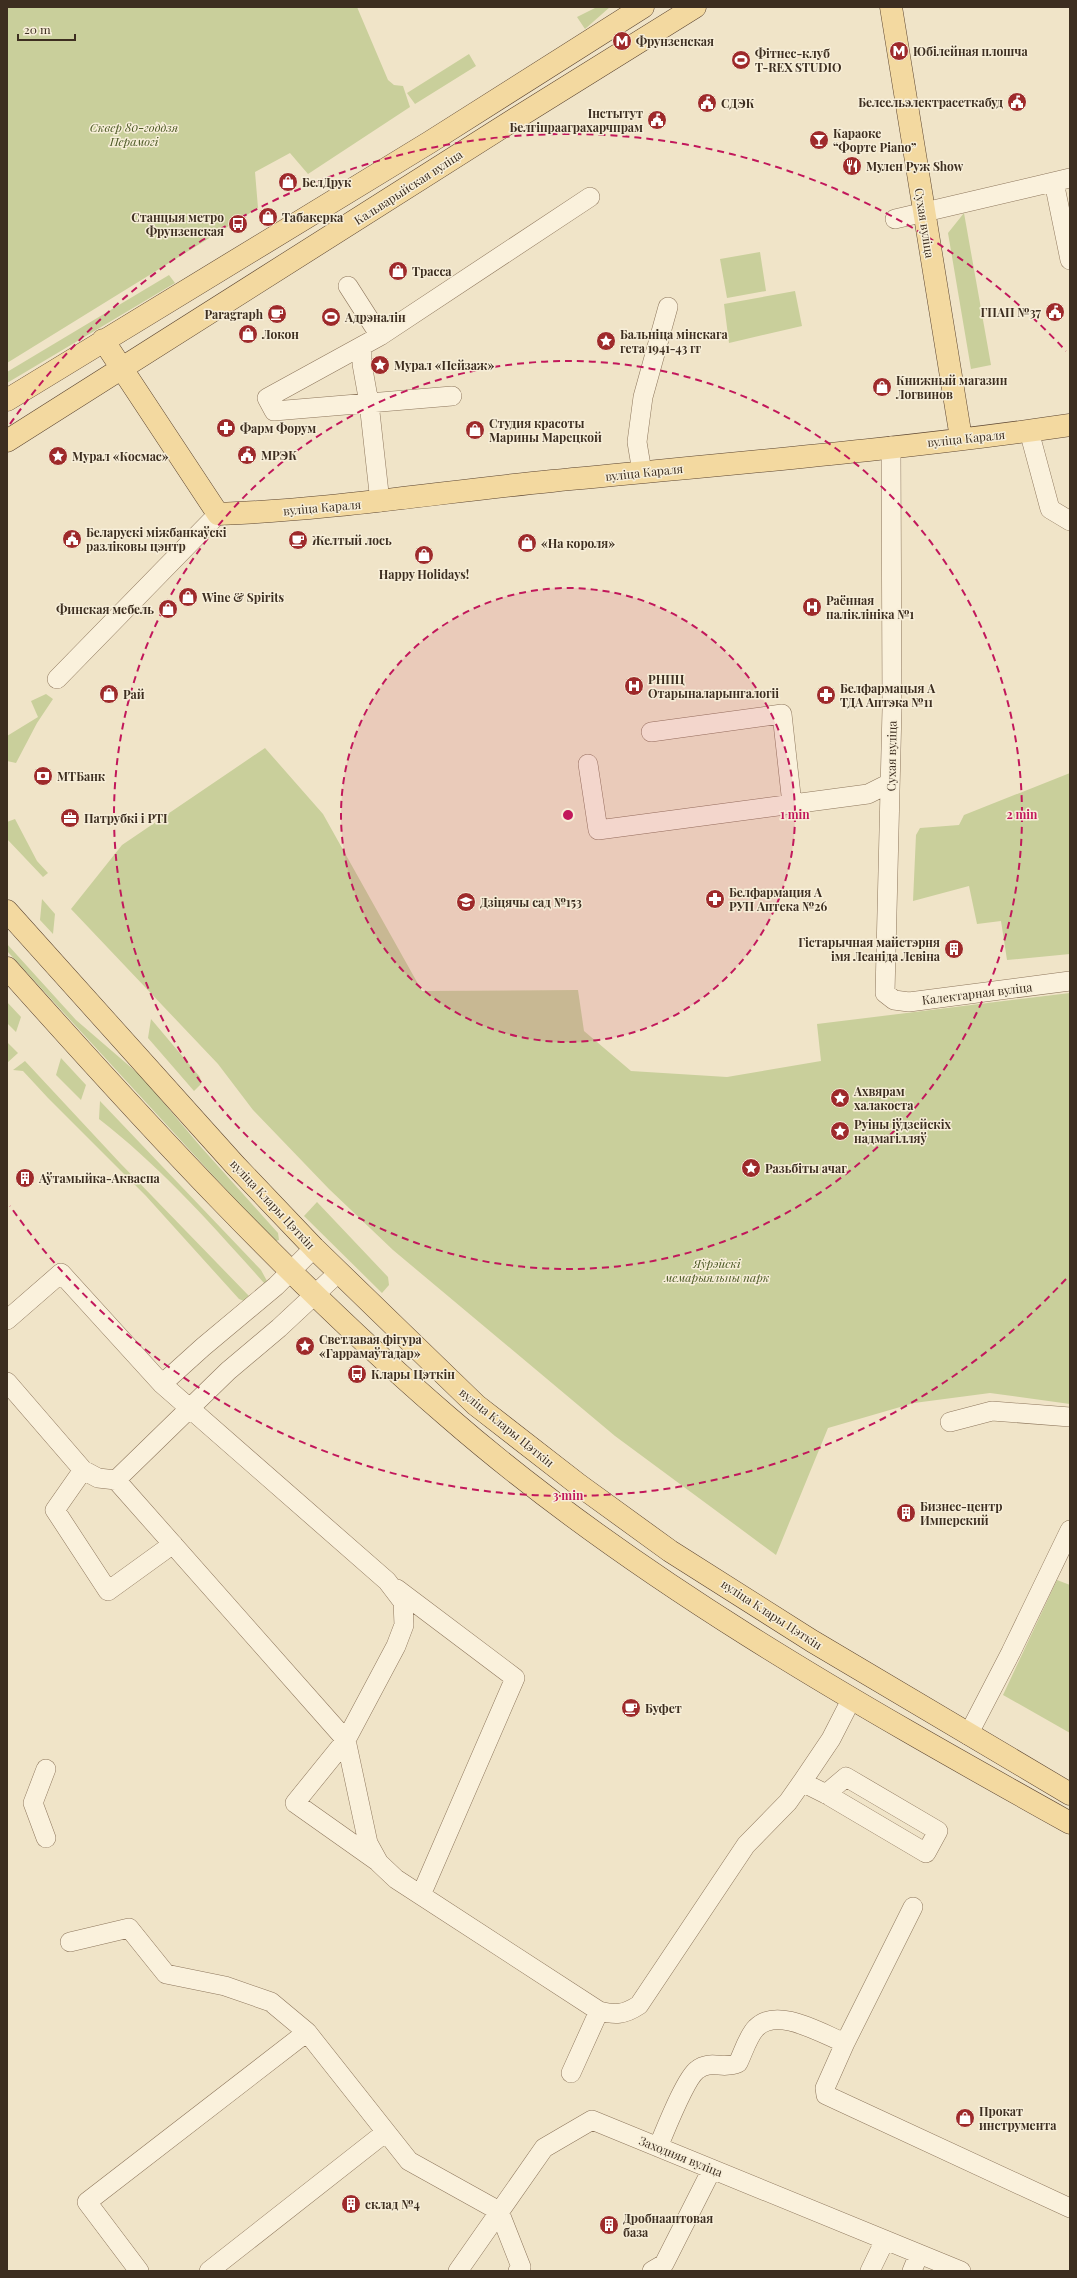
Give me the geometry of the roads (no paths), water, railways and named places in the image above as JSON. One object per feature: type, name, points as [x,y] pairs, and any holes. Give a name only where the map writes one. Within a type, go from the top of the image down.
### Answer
[{"type":"main road","points":[[7,400],[423,146],[643,7]]},
{"type":"main road","name":"Кальварыйская вуліца","points":[[7,441],[123,369],[508,123],[696,7]]},
{"type":"main road","name":"Сухая вуліца","points":[[891,7],[923,212],[961,438]]},
{"type":"main road","points":[[103,340],[218,514]]},
{"type":"main road","name":"вуліца Караля","points":[[218,514],[282,511],[380,502],[642,472],[1029,431],[1070,425]]},
{"type":"main road","name":"вуліца Клары Цэткін","points":[[7,911],[235,1165],[314,1248],[476,1405],[579,1485],[670,1550],[812,1641],[968,1735],[1070,1794]]},
{"type":"main road","points":[[7,968],[108,1080],[314,1296],[448,1418],[564,1510],[712,1612],[852,1698],[1070,1823]]},
{"type":"street","points":[[895,219],[1062,180],[1070,260]]},
{"type":"street","points":[[452,396],[274,411],[267,398],[380,336],[590,197]]},
{"type":"street","points":[[348,286],[380,336]]},
{"type":"street","points":[[642,472],[637,442],[643,397],[668,307]]},
{"type":"street","points":[[362,346],[362,364],[370,403],[380,502]]},
{"type":"street","points":[[1029,431],[1050,509],[1070,521]]},
{"type":"street","name":"Сухая вуліца","points":[[885,993],[890,783],[891,446]]},
{"type":"street","points":[[57,679],[218,514]]},
{"type":"street","points":[[651,732],[782,714],[792,804]]},
{"type":"street","points":[[588,764],[598,830],[868,794],[890,783]]},
{"type":"street","name":"Калектарная вуліца","points":[[885,993],[894,1000],[909,1002],[1070,982]]},
{"type":"street","points":[[162,1384],[203,1347],[276,1286],[314,1248]]},
{"type":"street","points":[[116,1480],[190,1410],[228,1371],[314,1296],[339,1272]]},
{"type":"street","points":[[7,1320],[61,1273],[162,1384],[190,1410],[387,1581],[515,1678],[421,1895]]},
{"type":"street","points":[[7,1382],[83,1470],[98,1478],[116,1480],[346,1740],[368,1843],[379,1863]]},
{"type":"street","points":[[950,1422],[992,1411],[1070,1417]]},
{"type":"street","points":[[83,1470],[55,1510],[108,1591],[174,1544]]},
{"type":"street","points":[[968,1735],[1011,1652],[1070,1530]]},
{"type":"street","points":[[387,1581],[403,1602],[404,1625],[396,1646],[346,1740],[296,1803],[379,1863],[396,1879],[598,2011],[614,2015],[629,2012],[639,2005],[746,1845],[788,1802],[802,1782],[831,1739],[852,1698]]},
{"type":"street","points":[[46,1769],[33,1803],[46,1838]]},
{"type":"street","points":[[802,1782],[826,1794],[926,1853],[938,1831],[846,1777],[826,1794]]},
{"type":"street","points":[[913,1907],[845,2043],[825,2088],[826,2095],[1070,2208]]},
{"type":"street","points":[[70,1942],[130,1928],[166,1974],[225,1986],[270,2002],[307,2032],[410,2161],[499,2211],[521,2267],[518,2271]]},
{"type":"street","points":[[571,2073],[598,2011]]},
{"type":"street","points":[[658,2147],[687,2086],[697,2070],[712,2064],[729,2067],[738,2063],[756,2028],[766,2020],[784,2019],[845,2043]]},
{"type":"street","points":[[139,2271],[86,2202],[307,2032]]},
{"type":"street","name":"Заходняя вуліца","points":[[458,2271],[544,2148],[592,2120],[885,2240],[915,2263],[961,2271]]},
{"type":"street","points":[[209,2271],[386,2132]]},
{"type":"street","points":[[662,2269],[712,2169]]},
{"type":"street","points":[[870,2271],[885,2240]]},
{"type":"place","name":"Фрунзенская","points":[[622,41]]},
{"type":"place","name":"Юбілейная плошча","points":[[899,51]]},
{"type":"place","name":"Фітнес-клуб T-REX STUDIO","points":[[741,60]]},
{"type":"place","name":"Белсельэлектрасеткабуд","points":[[1017,102]]},
{"type":"place","name":"СДЭК","points":[[707,103]]},
{"type":"place","name":"Інстытут Белгіпрааграхарчпрам","points":[[657,120]]},
{"type":"place","name":"Караоке “Форте Piano”","points":[[819,140]]},
{"type":"place","name":"Мулен Руж Show","points":[[852,166]]},
{"type":"place","name":"БелДрук","points":[[288,182]]},
{"type":"place","name":"Табакерка","points":[[268,217]]},
{"type":"place","name":"Станцыя метро Фрунзенская","points":[[238,224]]},
{"type":"place","name":"Трасса","points":[[398,271]]},
{"type":"place","name":"ГПАП №37","points":[[1055,312]]},
{"type":"place","name":"Paragraph","points":[[277,314]]},
{"type":"place","name":"Адрэналін","points":[[331,317]]},
{"type":"place","name":"Локон","points":[[248,334]]},
{"type":"place","name":"Бальніца мінскага гета 1941-43 гг","points":[[606,341]]},
{"type":"place","name":"Мурал «Пейзаж»","points":[[380,365]]},
{"type":"place","name":"Книжный магазин Логвинов","points":[[882,387]]},
{"type":"place","name":"Фарм Форум","points":[[226,428]]},
{"type":"place","name":"Студия красоты Марины Марецкой","points":[[475,430]]},
{"type":"place","name":"МРЭК","points":[[247,455]]},
{"type":"place","name":"Мурал «Космас»","points":[[58,456]]},
{"type":"place","name":"Беларускі міжбанкаўскі разліковы цэнтр","points":[[72,539]]},
{"type":"place","name":"Желтый лось","points":[[298,540]]},
{"type":"place","name":"«На короля»","points":[[527,543]]},
{"type":"place","name":"Happy Holidays!","points":[[424,555]]},
{"type":"place","name":"Wine & Spirits","points":[[188,597]]},
{"type":"place","name":"Раённая паліклініка №1","points":[[812,607]]},
{"type":"place","name":"Финская мебель","points":[[168,609]]},
{"type":"place","name":"РНПЦ Отарыналарынгалогіі","points":[[634,686]]},
{"type":"place","name":"Рай","points":[[109,694]]},
{"type":"place","name":"Белфармацыя А ТДА Аптэка №11","points":[[826,695]]},
{"type":"place","name":"МТБанк","points":[[43,776]]},
{"type":"place","name":"Патрубкі і РТІ","points":[[70,818]]},
{"type":"place","name":"Белфармация А РУП Аптека №26","points":[[715,899]]},
{"type":"place","name":"Дзіцячы сад №153","points":[[466,902]]},
{"type":"place","name":"Гістарычная майстэрня імя Леаніда Левіна","points":[[954,949]]},
{"type":"place","name":"Ахвярам халакоста","points":[[840,1098]]},
{"type":"place","name":"Руіны іўдзейскіх надмагілляў","points":[[840,1131]]},
{"type":"place","name":"Разьбіты ачаг","points":[[751,1168]]},
{"type":"place","name":"Аўтамыйка-Акваспа","points":[[25,1178]]},
{"type":"place","name":"Светлавая фігура «Гаррамаўтадар»","points":[[305,1346]]},
{"type":"place","name":"Клары Цэткін","points":[[357,1374]]},
{"type":"place","name":"Бизнес-центр Имперский","points":[[906,1513]]},
{"type":"place","name":"Буфет","points":[[631,1708]]},
{"type":"place","name":"Прокат инструмента","points":[[965,2118]]},
{"type":"place","name":"склад №4","points":[[351,2204]]},
{"type":"place","name":"Дробнааптовая база","points":[[609,2225]]},
{"type":"park label","name":"Сквер 80-годдзя Перамогі","points":[[134,134]]},
{"type":"park label","name":"Яўрэйскі мемарыяльны парк","points":[[717,1270]]}]
